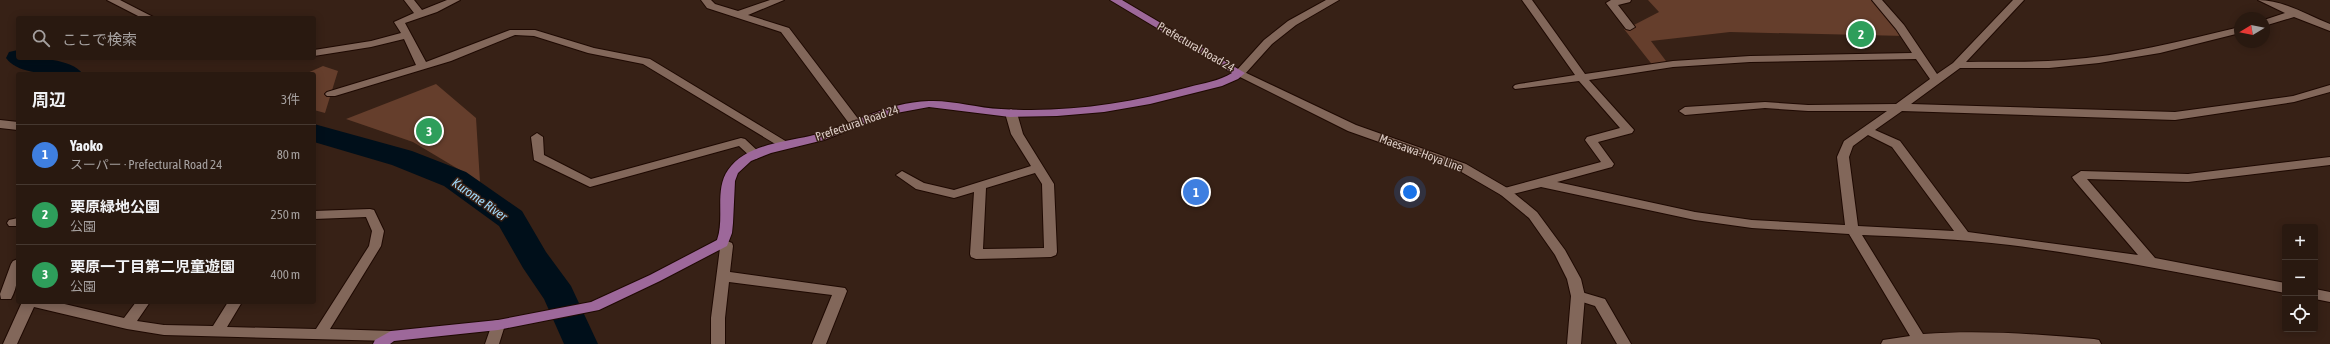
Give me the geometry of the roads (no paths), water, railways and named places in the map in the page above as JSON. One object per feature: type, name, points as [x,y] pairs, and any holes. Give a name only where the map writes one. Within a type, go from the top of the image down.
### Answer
[{"type":"main road","name":"Prefectural Road 24","points":[[722,243],[728,232],[727,191],[730,177],[740,163],[756,155],[786,145],[820,137],[881,113],[930,104],[977,111],[1011,113],[1101,109],[1164,99],[1227,82],[1240,73],[1115,0]]},
{"type":"main road","points":[[386,340],[531,320],[594,306],[655,278],[722,243]]},
{"type":"street","points":[[112,0],[146,16]]},
{"type":"street","points":[[409,0],[420,15]]},
{"type":"street","points":[[423,66],[400,22],[455,0]]},
{"type":"street","points":[[706,0],[711,6],[785,30],[855,123]]},
{"type":"street","points":[[738,15],[779,0]]},
{"type":"street","points":[[1240,73],[1268,42],[1292,23],[1334,0]]},
{"type":"street","points":[[1505,192],[1608,164],[1591,140],[1628,130],[1581,77],[1527,0]]},
{"type":"street","points":[[1626,0],[1611,3],[1630,28]]},
{"type":"street","points":[[1877,0],[1900,26],[1936,79]]},
{"type":"street","points":[[1920,341],[1852,229],[1843,157],[1848,144],[1868,131],[1936,79],[1957,65],[2018,0]]},
{"type":"street","points":[[2263,0],[2330,28]]},
{"type":"street","points":[[2270,20],[2296,13]]},
{"type":"street","points":[[1957,65],[2030,65],[2078,62],[2140,54],[2234,31]]},
{"type":"street","points":[[331,94],[447,59],[514,32],[535,33],[592,51],[646,61],[786,145]]},
{"type":"street","points":[[316,53],[371,44],[407,34]]},
{"type":"street","points":[[1519,87],[1673,64],[1750,60],[1921,56]]},
{"type":"street","name":"Maesawa-Hoya Line","points":[[1240,73],[1352,128],[1462,168],[1505,192],[1533,215],[1560,253],[1574,279],[1578,296],[1574,344]]},
{"type":"street","points":[[1685,111],[1765,104],[1808,108],[1901,107],[2176,116],[2294,99],[2330,88]]},
{"type":"street","points":[[980,187],[976,254],[1051,252],[1048,184],[1017,134],[1011,113]]},
{"type":"street","points":[[1,124],[16,126]]},
{"type":"street","points":[[1868,131],[1896,144],[1964,236]]},
{"type":"street","points":[[537,138],[538,157],[590,183],[741,142],[756,155]]},
{"type":"street","points":[[2152,262],[2078,177],[2081,175],[2188,178],[2330,161]]},
{"type":"street","points":[[902,175],[920,186],[954,194],[1037,168]]},
{"type":"street","points":[[1540,183],[1695,216],[1752,224],[1964,236],[2152,262],[2282,287]]},
{"type":"street","points":[[316,215],[370,213],[378,231],[375,246],[321,333]]},
{"type":"street","points":[[718,344],[718,318],[727,246],[722,243]]},
{"type":"street","points":[[8,297],[16,271]]},
{"type":"street","points":[[723,276],[840,291],[819,344]]},
{"type":"street","points":[[2318,295],[2330,298]]},
{"type":"street","points":[[1578,296],[1600,302],[1624,344]]},
{"type":"street","points":[[10,344],[28,304]]},
{"type":"street","points":[[126,324],[141,304]]},
{"type":"street","points":[[217,331],[234,304]]},
{"type":"street","points":[[63,305],[126,324],[164,330],[321,333],[386,340]]},
{"type":"street","points":[[492,344],[498,325]]},
{"type":"street","points":[[1888,344],[1920,341],[2004,338],[2094,344]]},
{"type":"waterway","name":"Kurome River","points":[[25,60],[63,72]]},
{"type":"waterway","name":"Kurome River","points":[[316,134],[402,158],[455,179],[511,219],[534,260],[559,295],[581,344]]},
{"type":"place","name":"栗原緑地公園","points":[[1861,34]]},
{"type":"place","name":"栗原一丁目第二児童遊園","points":[[429,131]]},
{"type":"place","name":"Yaoko","points":[[1196,192]]}]
